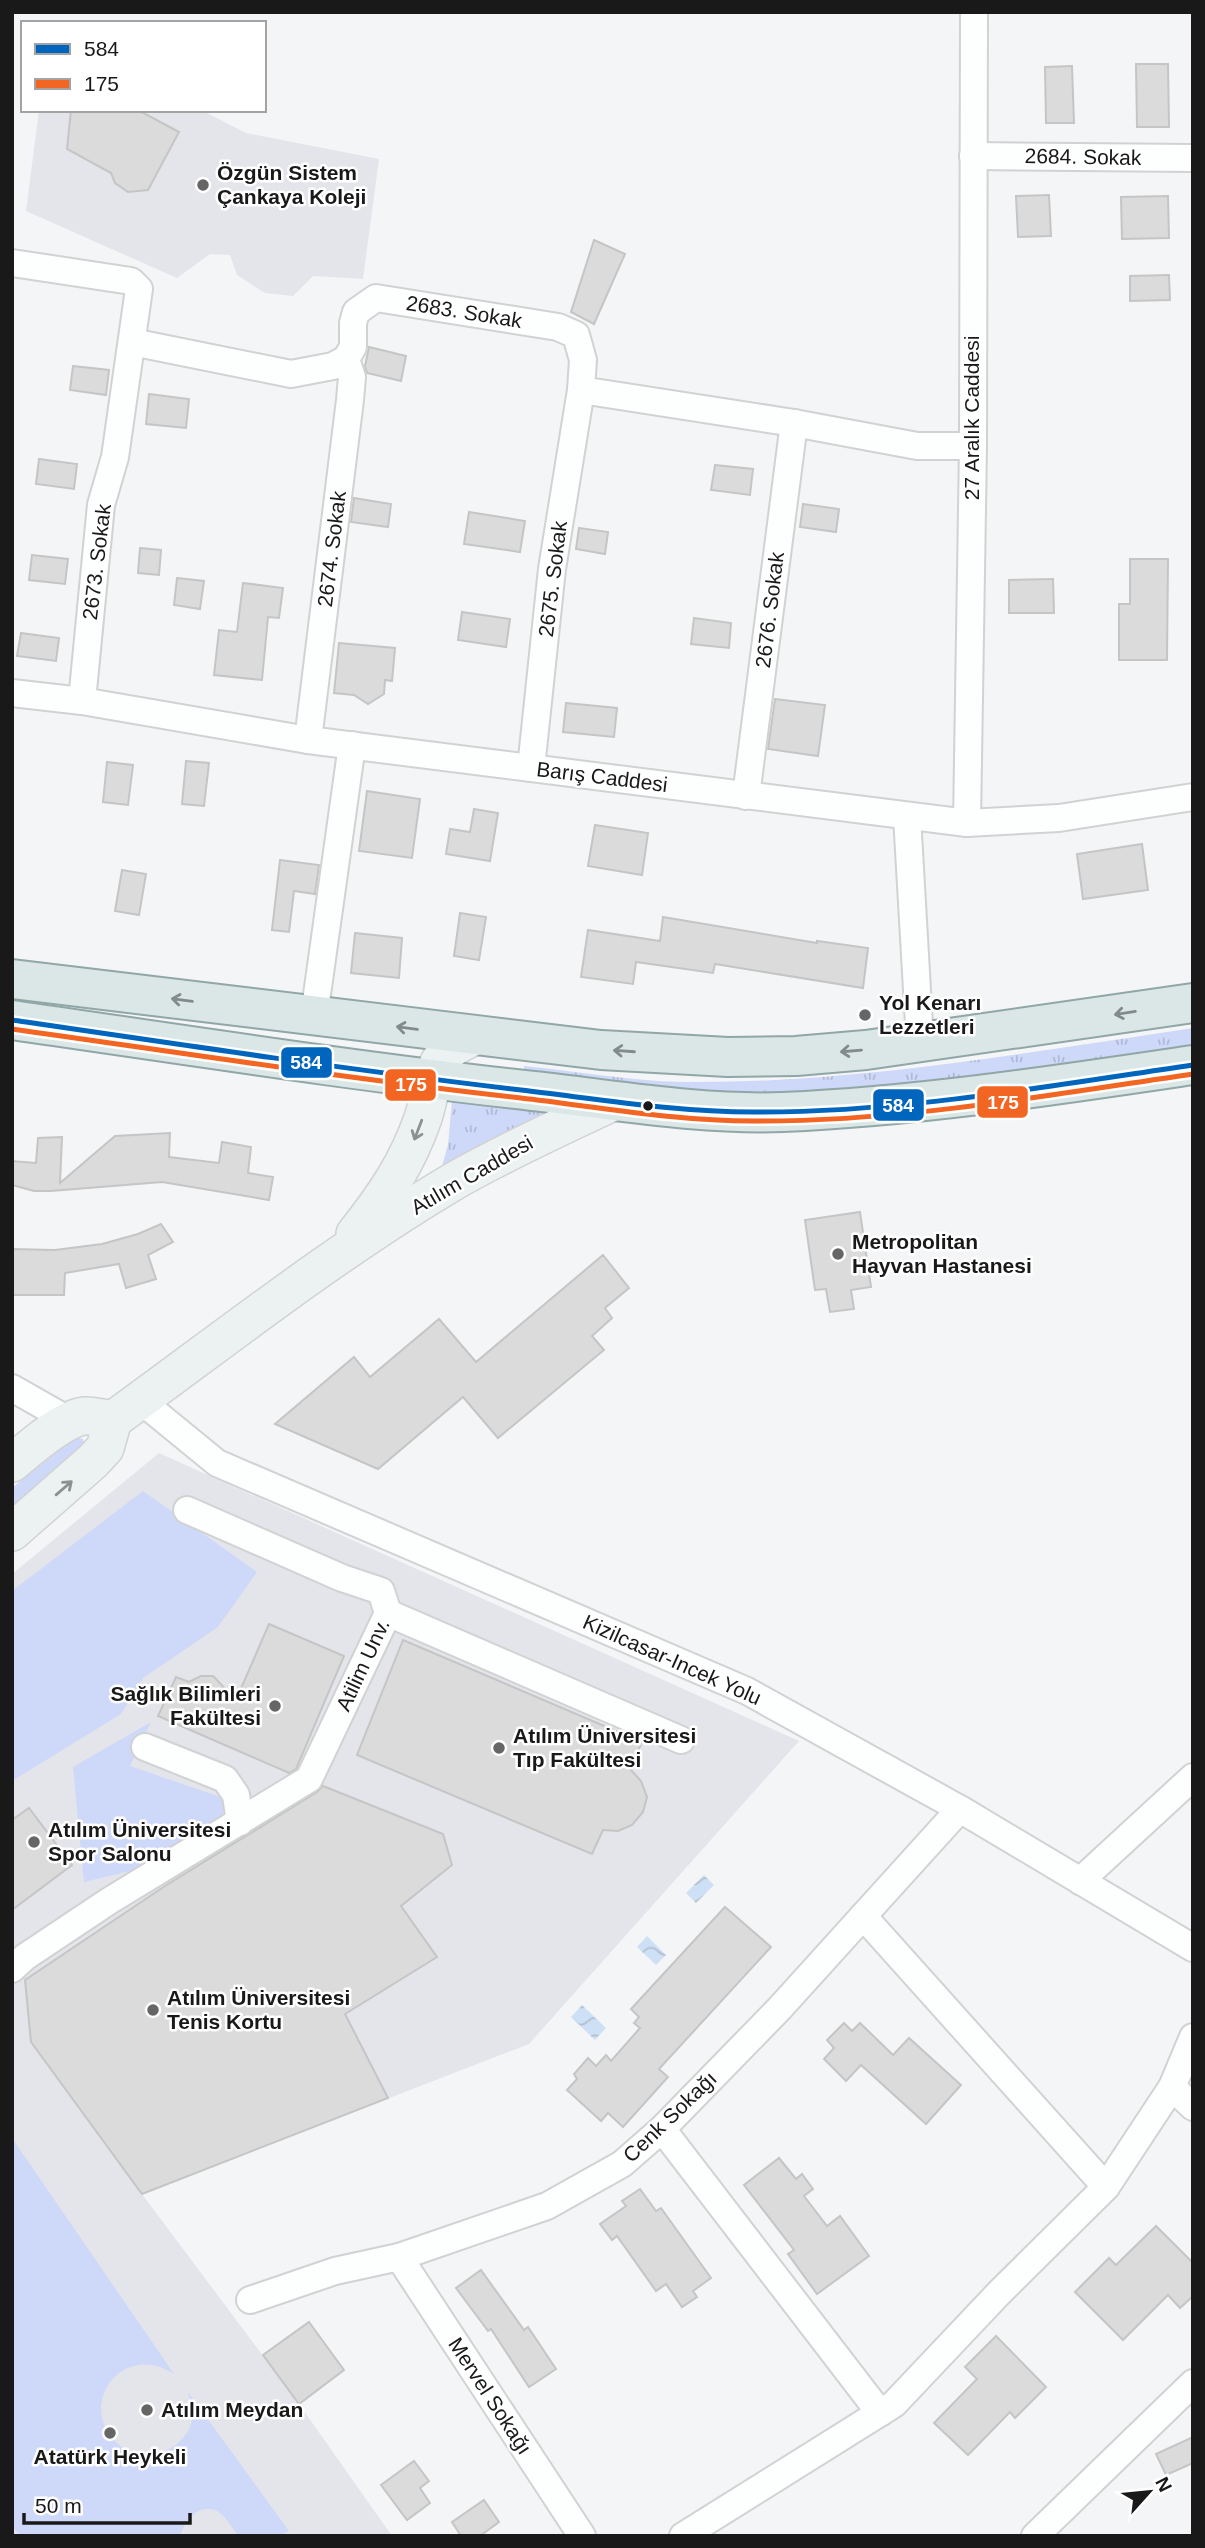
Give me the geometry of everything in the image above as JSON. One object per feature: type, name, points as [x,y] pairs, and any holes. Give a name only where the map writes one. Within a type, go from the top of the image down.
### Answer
[{"type":"main road","points":[[12,979],[601,1050],[728,1057],[843,1052],[1193,1003]]},
{"type":"main road","points":[[12,1020],[434,1080],[613,1102],[717,1111],[782,1112],[1012,1091],[1193,1065]]},
{"type":"street","name":"27 Aralık Caddesi","points":[[967,824],[973,446],[974,12]]},
{"type":"street","name":"2684. Sokak","points":[[973,156],[1193,158]]},
{"type":"street","points":[[12,263],[131,281],[139,289],[132,342],[292,374],[333,366],[346,359]]},
{"type":"street","name":"2683. Sokak","points":[[346,359],[353,347],[356,312],[376,298],[558,327],[576,335],[583,360],[581,390]]},
{"type":"street","name":"2673. Sokak","points":[[82,701],[101,505],[115,457],[132,342]]},
{"type":"street","name":"2674. Sokak","points":[[307,740],[350,400],[352,377],[346,359]]},
{"type":"street","points":[[581,390],[917,446],[973,446]]},
{"type":"street","name":"2675. Sokak","points":[[531,768],[552,569],[581,390]]},
{"type":"street","name":"2676. Sokak","points":[[746,796],[794,424]]},
{"type":"street","name":"Barış Caddesi","points":[[12,692],[82,701],[307,740],[967,824],[1059,818],[1193,797]]},
{"type":"street","points":[[314,1016],[352,746]]},
{"type":"street","points":[[907,816],[920,1042]]},
{"type":"street","name":"Atılım Caddesi","points":[[338,1257],[390,1189],[408,1154],[445,1054],[475,1036]]},
{"type":"street","name":"Atılım Caddesi","points":[[126,1410],[338,1257],[456,1181],[518,1146],[613,1102]]},
{"type":"street","points":[[12,1388],[71,1421]]},
{"type":"street","points":[[12,1463],[71,1421],[85,1416],[126,1410]]},
{"type":"street","points":[[12,1532],[93,1461],[105,1448],[126,1410]]},
{"type":"street","name":"Kizilcasar-Incek Yolu","points":[[126,1410],[217,1463],[747,1691],[960,1809],[1193,1948]]},
{"type":"street","name":"Atilim Unv.","points":[[12,1969],[24,1957],[109,1901],[309,1779],[388,1613],[381,1591],[342,1578],[187,1510]]},
{"type":"street","points":[[388,1613],[681,1740]]},
{"type":"street","points":[[145,1747],[225,1779],[236,1795],[240,1822]]},
{"type":"street","points":[[1080,1881],[1193,1777]]},
{"type":"street","name":"Cenk Sokağı","points":[[250,2300],[335,2271],[399,2257],[547,2206],[622,2164],[662,2129],[779,2009],[960,1809]]},
{"type":"street","points":[[863,1916],[1106,2187]]},
{"type":"street","points":[[683,2536],[894,2404],[999,2293],[1106,2187],[1172,2087],[1193,2037]]},
{"type":"street","points":[[1172,2087],[1193,2107]]},
{"type":"street","points":[[662,2129],[880,2413]]},
{"type":"street","name":"Mervel Sokağı","points":[[399,2257],[582,2536]]},
{"type":"street","points":[[1035,2536],[1193,2383]]},
{"type":"shaded area","name":"Özgün Sistem Çankaya Koleji","points":[[39,112],[205,112],[246,133],[379,159],[363,279],[313,276],[293,296],[265,293],[237,275],[230,255],[210,254],[177,278],[26,211]]},
{"type":"shaded area","points":[[159,1453],[799,1741],[529,2044],[142,2194],[299,2404],[392,2536],[12,2536],[12,1574]]},
{"type":"green space","points":[[1193,1028],[1193,1045],[1003,1073],[829,1093],[735,1094],[693,1091],[524,1070],[524,1066],[682,1082],[810,1078],[1002,1057]]},
{"type":"green space","points":[[452,1101],[560,1112],[495,1138],[442,1166],[448,1145]]},
{"type":"green space","points":[[75,1437],[83,1439],[85,1446],[12,1507],[12,1488]]},
{"type":"green space","points":[[143,1491],[257,1572],[218,1627],[143,1678],[121,1714],[12,1781],[12,1591]]},
{"type":"green space","points":[[151,1722],[130,1766],[229,1800],[219,1822],[147,1867],[84,1882],[73,1767]]},
{"type":"green space","points":[[12,2138],[174,2374],[154,2365],[136,2365],[120,2372],[109,2384],[102,2399],[102,2416],[108,2433],[123,2448],[133,2453],[154,2454],[175,2446],[189,2430],[192,2419],[188,2392],[289,2531],[278,2536],[238,2535],[219,2512],[212,2509],[194,2514],[180,2536],[22,2536],[12,2527]]},
{"type":"water","points":[[704,1875],[714,1885],[696,1903],[686,1893]]},
{"type":"water","points":[[647,1936],[666,1955],[656,1965],[637,1947]]},
{"type":"water","points":[[582,2005],[606,2028],[595,2040],[571,2017]]},
{"type":"building","points":[[1136,64],[1168,64],[1169,127],[1137,127]]},
{"type":"building","points":[[1072,66],[1074,123],[1046,123],[1045,67]]},
{"type":"building","points":[[71,112],[142,112],[179,132],[148,190],[128,192],[115,183],[111,173],[67,149]]},
{"type":"building","points":[[1049,195],[1051,236],[1018,237],[1016,196]]},
{"type":"building","points":[[1168,196],[1169,238],[1122,239],[1121,197]]},
{"type":"building","points":[[594,240],[625,254],[594,324],[571,312]]},
{"type":"building","points":[[1169,275],[1170,300],[1130,301],[1130,276]]},
{"type":"building","points":[[369,347],[406,356],[401,381],[367,373],[365,366]]},
{"type":"building","points":[[73,366],[109,370],[106,395],[70,390]]},
{"type":"building","points":[[149,394],[189,399],[186,428],[146,424]]},
{"type":"building","points":[[39,459],[77,464],[74,489],[36,484]]},
{"type":"building","points":[[715,465],[753,469],[750,495],[711,490]]},
{"type":"building","points":[[354,498],[391,504],[388,527],[351,522]]},
{"type":"building","points":[[803,504],[839,509],[836,532],[800,527]]},
{"type":"building","points":[[469,512],[525,521],[520,552],[464,544]]},
{"type":"building","points":[[579,528],[608,532],[605,554],[576,549]]},
{"type":"building","points":[[140,548],[161,550],[159,575],[138,573]]},
{"type":"building","points":[[32,555],[68,559],[65,584],[29,580]]},
{"type":"building","points":[[1130,559],[1168,559],[1167,660],[1119,660],[1119,604],[1130,604]]},
{"type":"building","points":[[177,578],[204,581],[200,609],[174,605]]},
{"type":"building","points":[[1053,579],[1054,613],[1009,613],[1009,580]]},
{"type":"building","points":[[243,583],[283,588],[279,618],[268,617],[262,680],[214,675],[219,630],[237,632]]},
{"type":"building","points":[[462,612],[510,619],[506,647],[458,640]]},
{"type":"building","points":[[694,618],[731,623],[729,648],[691,644]]},
{"type":"building","points":[[21,633],[59,638],[56,661],[17,656]]},
{"type":"building","points":[[339,643],[395,648],[392,681],[385,680],[384,694],[368,704],[354,695],[334,693]]},
{"type":"building","points":[[775,699],[825,705],[818,756],[768,749]]},
{"type":"building","points":[[566,703],[617,708],[614,737],[563,732]]},
{"type":"building","points":[[186,761],[209,763],[204,806],[182,804]]},
{"type":"building","points":[[107,762],[133,765],[128,805],[103,802]]},
{"type":"building","points":[[367,791],[420,799],[412,858],[359,851]]},
{"type":"building","points":[[474,809],[498,813],[490,861],[446,854],[450,829],[470,832]]},
{"type":"building","points":[[595,825],[648,833],[642,875],[588,866]]},
{"type":"building","points":[[1142,844],[1148,890],[1083,899],[1077,854]]},
{"type":"building","points":[[280,860],[319,865],[315,894],[294,891],[289,932],[272,930]]},
{"type":"building","points":[[122,870],[146,874],[139,915],[115,911]]},
{"type":"building","points":[[460,913],[486,917],[479,960],[454,956]]},
{"type":"building","points":[[663,917],[817,943],[868,948],[863,988],[715,964],[713,973],[636,962],[633,984],[581,977],[588,930],[660,941]]},
{"type":"building","points":[[355,933],[402,938],[399,978],[351,973]]},
{"type":"building","points":[[170,1133],[169,1157],[219,1163],[222,1142],[251,1147],[248,1173],[273,1177],[269,1200],[162,1182],[51,1191],[34,1191],[12,1185],[12,1161],[36,1163],[38,1138],[62,1137],[60,1183],[115,1136]]},
{"type":"building","name":"Metropolitan Hayvan Hastanesi","points":[[860,1212],[871,1287],[851,1290],[854,1309],[830,1312],[826,1289],[815,1290],[805,1220]]},
{"type":"building","points":[[161,1224],[173,1242],[148,1255],[156,1279],[126,1288],[119,1264],[65,1273],[64,1295],[12,1295],[12,1249],[55,1250],[102,1244]]},
{"type":"building","points":[[603,1255],[629,1288],[605,1308],[612,1318],[592,1336],[604,1350],[498,1438],[463,1397],[378,1469],[275,1424],[354,1357],[370,1377],[439,1319],[476,1362]]},
{"type":"building","points":[[269,1624],[344,1656],[296,1769],[289,1773],[158,1716],[176,1677],[189,1682],[201,1676],[213,1676],[236,1700]]},
{"type":"building","name":"Atılım Üniversitesi Tıp Fakültesi","points":[[403,1640],[642,1742],[630,1769],[641,1781],[647,1797],[643,1812],[632,1825],[618,1831],[603,1830],[592,1854],[357,1755]]},
{"type":"building","points":[[323,1786],[443,1834],[452,1865],[401,1906],[437,1957],[345,2014],[388,2098],[142,2194],[31,2042],[25,1980],[165,1886]]},
{"type":"building","name":"Atılım Üniversitesi Spor Salonu","points":[[29,1808],[72,1865],[12,1910],[12,1820]]},
{"type":"building","points":[[725,1907],[771,1947],[659,2069],[668,2077],[623,2127],[608,2113],[601,2121],[567,2090],[577,2079],[574,2074],[588,2058],[596,2066],[606,2055],[611,2061],[640,2028],[634,2023],[639,2017],[631,2009]]},
{"type":"building","points":[[844,2023],[852,2031],[860,2023],[893,2055],[909,2038],[961,2085],[926,2124],[861,2065],[846,2081],[824,2059],[834,2048],[827,2040]]},
{"type":"building","points":[[779,2158],[796,2179],[802,2174],[813,2189],[804,2196],[827,2226],[840,2216],[869,2256],[817,2294],[788,2254],[794,2250],[744,2185]]},
{"type":"building","points":[[640,2189],[656,2211],[661,2208],[711,2278],[693,2291],[697,2297],[682,2307],[666,2284],[656,2291],[617,2236],[612,2240],[600,2224],[626,2206],[622,2201]]},
{"type":"building","points":[[1156,2226],[1193,2263],[1193,2296],[1180,2308],[1168,2295],[1123,2340],[1075,2292],[1109,2258],[1116,2265]]},
{"type":"building","points":[[481,2270],[524,2330],[528,2327],[556,2369],[529,2387],[491,2329],[488,2331],[456,2288]]},
{"type":"building","points":[[309,2322],[344,2370],[299,2404],[263,2355]]},
{"type":"building","points":[[996,2336],[1046,2387],[1015,2418],[1010,2412],[968,2455],[934,2423],[977,2379],[965,2367]]},
{"type":"building","points":[[1193,2437],[1193,2463],[1166,2475],[1156,2454]]},
{"type":"building","points":[[414,2461],[429,2481],[420,2488],[430,2503],[407,2520],[381,2485]]},
{"type":"building","points":[[484,2500],[499,2522],[480,2536],[461,2536],[452,2522]]},
{"type":"transit line","name":"584","points":[[12,1020],[394,1074],[695,1110],[808,1111],[919,1103],[1193,1065]]},
{"type":"transit line","name":"175","points":[[12,1029],[394,1083],[695,1119],[808,1120],[919,1112],[1193,1074]]},
{"type":"place","name":"Özgün Sistem Çankaya Koleji","points":[[203,185]]},
{"type":"place","name":"Yol Kenarı Lezzetleri","points":[[865,1015]]},
{"type":"place","name":"Metropolitan Hayvan Hastanesi","points":[[838,1254]]},
{"type":"place","name":"Sağlık Bilimleri Fakültesi","points":[[275,1706]]},
{"type":"place","name":"Atılım Üniversitesi Tıp Fakültesi","points":[[499,1748]]},
{"type":"place","name":"Atılım Üniversitesi Spor Salonu","points":[[34,1842]]},
{"type":"place","name":"Atılım Üniversitesi Tenis Kortu","points":[[153,2010]]},
{"type":"place","name":"Atılım Meydan","points":[[147,2410]]},
{"type":"place","name":"Atatürk Heykeli","points":[[110,2433]]}]
